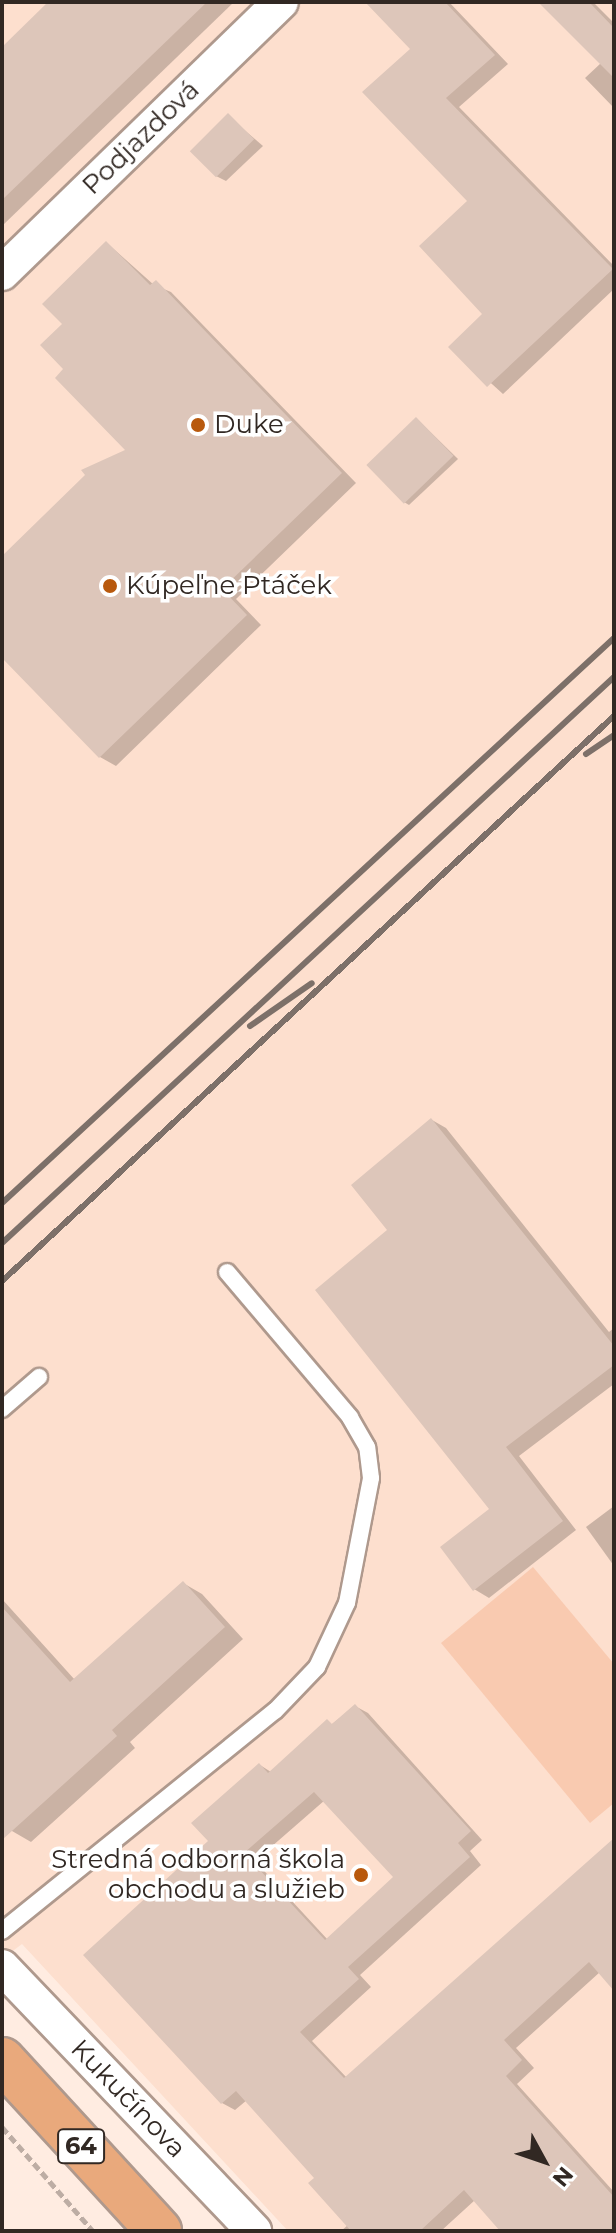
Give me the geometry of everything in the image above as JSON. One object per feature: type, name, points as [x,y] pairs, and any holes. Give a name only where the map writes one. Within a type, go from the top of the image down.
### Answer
[{"type":"main road","name":"64","points":[[2,2060],[159,2231]]},
{"type":"street","name":"Podjazdová","points":[[2,273],[281,2]]},
{"type":"street","name":"Kukučínova","points":[[2,1967],[254,2231]]},
{"type":"lane","points":[[2,1931],[275,1711],[317,1667],[347,1603],[371,1478],[367,1447],[350,1417],[227,1272]]},
{"type":"lane","points":[[2,1409],[39,1377]]},
{"type":"path","points":[[2,2127],[93,2231]]},
{"type":"shaded area","points":[[2,2],[614,2],[614,2231],[288,2231],[22,1944],[2,1959]]},
{"type":"shaded area","points":[[533,1567],[614,1664],[614,1803],[590,1823],[441,1643]]},
{"type":"building","points":[[48,2],[207,2],[2,200],[2,47]]},
{"type":"building","points":[[365,2],[445,2],[495,55],[446,98],[613,269],[487,387],[448,347],[482,314],[419,246],[467,201],[362,92],[410,49]]},
{"type":"building","points":[[538,2],[589,2],[614,28],[614,78]]},
{"type":"building","points":[[228,113],[254,139],[216,177],[190,151]]},
{"type":"building","points":[[106,241],[150,285],[156,280],[342,473],[222,589],[247,615],[99,758],[2,658],[2,556],[85,475],[81,470],[125,450],[55,378],[63,369],[40,345],[62,324],[42,304]]},
{"type":"building","points":[[416,417],[454,456],[404,504],[366,465]]},
{"type":"building","points":[[431,1118],[614,1346],[614,1365],[506,1447],[563,1521],[473,1591],[440,1547],[489,1509],[315,1290],[387,1230],[351,1185]]},
{"type":"building","points":[[183,1581],[225,1627],[112,1730],[117,1736],[2,1840],[2,1607],[70,1682]]},
{"type":"building","points":[[355,1704],[471,1831],[458,1843],[470,1857],[348,1967],[359,1979],[300,2032],[344,2078],[614,1838],[614,1991],[589,1962],[504,2040],[522,2060],[506,2076],[614,2197],[614,2231],[500,2231],[464,2190],[420,2231],[351,2231],[308,2183],[314,2178],[236,2091],[221,2104],[83,1955],[208,1841],[191,1823],[259,1763],[268,1773],[327,1719],[332,1724]],"holes":[[[314,1792],[393,1877],[325,1940],[244,1853]]]},
{"type":"railway","points":[[2,1203],[614,638]]},
{"type":"railway","points":[[2,1243],[614,677]]},
{"type":"railway","points":[[2,1281],[614,716]]},
{"type":"railway","points":[[586,754],[614,735]]},
{"type":"railway","points":[[250,1026],[312,983]]},
{"type":"place","name":"Duke","points":[[198,425]]},
{"type":"place","name":"Kúpeľne Ptáček","points":[[110,586]]},
{"type":"place","name":"Stredná odborná škola obchodu a služieb","points":[[361,1875]]}]
